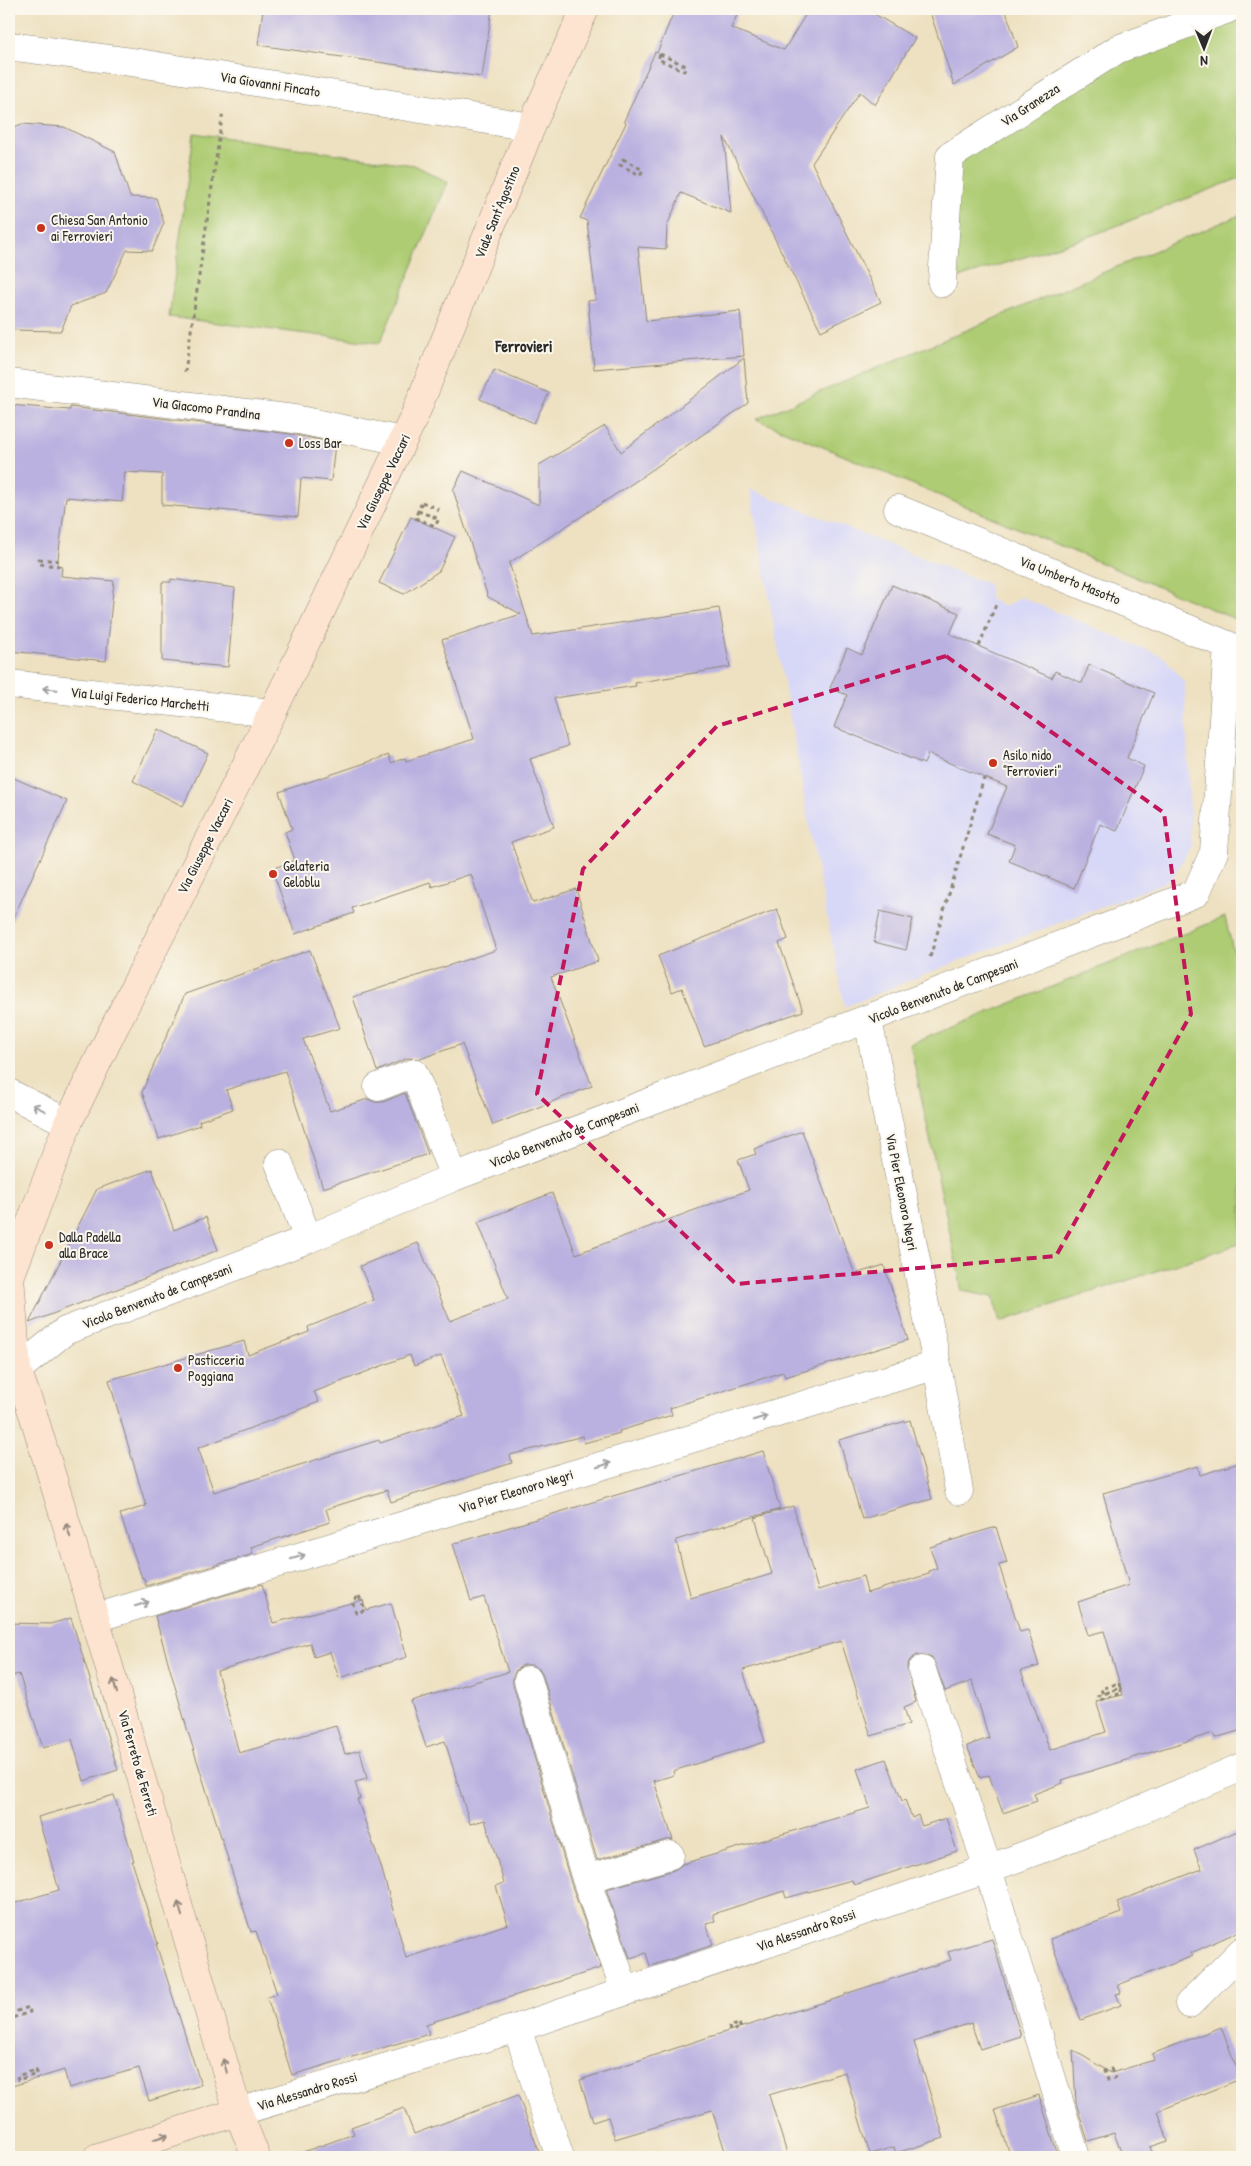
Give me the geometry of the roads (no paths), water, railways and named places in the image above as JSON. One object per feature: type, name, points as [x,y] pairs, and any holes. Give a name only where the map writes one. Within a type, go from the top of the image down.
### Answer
[{"type":"main road","name":"Viale Sant'Agostino","points":[[414,417],[531,127],[585,9]]},
{"type":"main road","name":"Via Giuseppe Vaccari","points":[[10,1278],[68,1123],[272,713],[414,417]]},
{"type":"main road","name":"Via Ferreto de Ferreti","points":[[10,1278],[13,1369],[33,1414],[96,1618],[238,2112],[256,2157]]},
{"type":"main road","name":"Via Alessandro Rossi","points":[[98,2157],[238,2112]]},
{"type":"street","name":"Via Granezza","points":[[942,283],[950,156],[1118,49],[1228,9]]},
{"type":"street","name":"Via Giovanni Fincato","points":[[9,46],[139,63],[531,127]]},
{"type":"street","name":"Via Giacomo Prandina","points":[[9,383],[294,419],[402,441]]},
{"type":"street","name":"Via Umberto Masotto","points":[[898,509],[1235,648]]},
{"type":"street","name":"Vicolo Benvenuto de Campesani","points":[[13,1369],[65,1331],[308,1239],[454,1177],[1196,893],[1214,852],[1235,648]]},
{"type":"street","name":"Via Luigi Federico Marchetti","points":[[9,684],[272,713]]},
{"type":"street","name":"Via Pier Eleonoro Negri","points":[[868,1020],[937,1365],[959,1491]]},
{"type":"street","points":[[378,1087],[414,1073],[454,1177]]},
{"type":"street","points":[[9,1093],[68,1123]]},
{"type":"street","points":[[279,1163],[308,1239]]},
{"type":"street","name":"Via Pier Eleonoro Negri","points":[[96,1618],[937,1365]]},
{"type":"street","points":[[922,1670],[988,1870],[1076,2157]]},
{"type":"street","points":[[528,1680],[586,1879],[625,1991]]},
{"type":"street","name":"Via Alessandro Rossi","points":[[238,2112],[517,2028],[988,1870],[1102,1826],[1242,1767]]},
{"type":"street","points":[[586,1879],[670,1855]]},
{"type":"street","points":[[1189,2004],[1242,1951]]},
{"type":"street","points":[[517,2028],[560,2157]]},
{"type":"place","name":"Chiesa San Antonio ai Ferrovieri","points":[[41,228]]},
{"type":"place","name":"Loss Bar","points":[[289,443]]},
{"type":"place","name":"Asilo nido \"Ferrovieri\"","points":[[993,763]]},
{"type":"place","name":"Gelateria Geloblu","points":[[273,874]]},
{"type":"place","name":"Dalla Padella alla Brace","points":[[49,1245]]},
{"type":"place","name":"Pasticceria Poggiana","points":[[178,1368]]},
{"type":"district","name":"Ferrovieri","points":[[524,346]]}]
